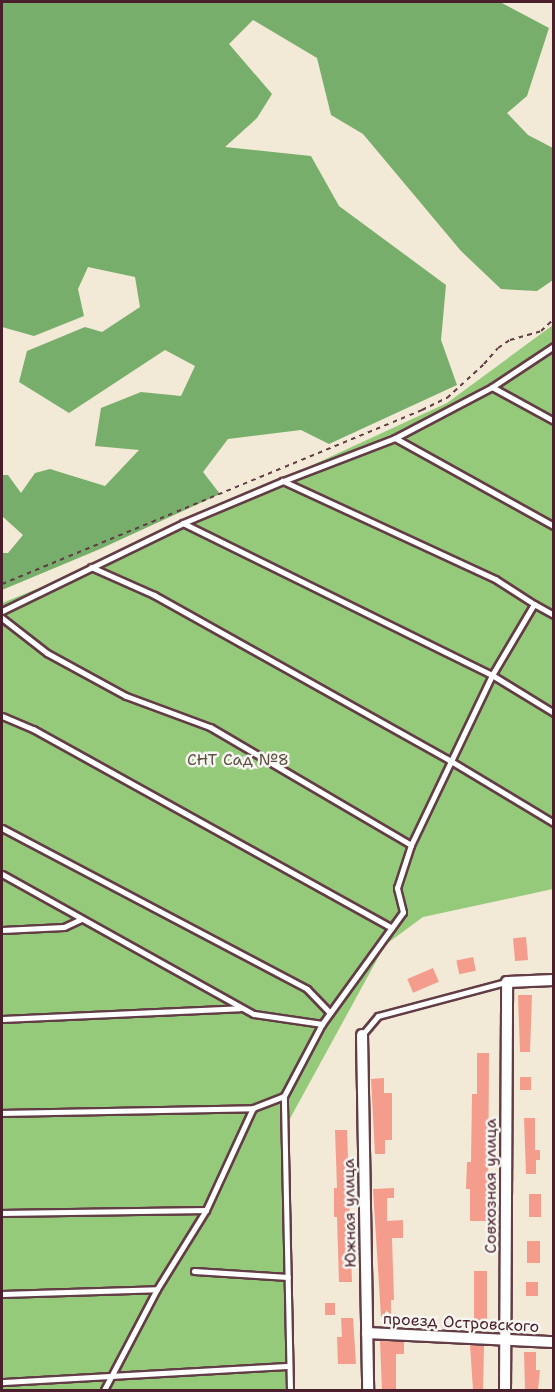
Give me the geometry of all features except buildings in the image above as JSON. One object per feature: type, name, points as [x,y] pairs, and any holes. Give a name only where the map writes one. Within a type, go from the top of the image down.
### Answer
[{"type":"street","points":[[507,982],[554,980]]},
{"type":"street","name":"Совхозная улица","points":[[505,1390],[507,982]]},
{"type":"street","name":"Южная улица","points":[[362,1035],[368,1390]]},
{"type":"street","name":"проезд Островского","points":[[367,1333],[554,1342]]},
{"type":"lane","points":[[2,611],[183,523],[395,438],[492,387],[554,346]]},
{"type":"lane","points":[[492,387],[554,421]]},
{"type":"lane","points":[[395,438],[554,526]]},
{"type":"lane","points":[[283,481],[495,579],[554,615]]},
{"type":"lane","points":[[183,523],[492,675],[554,713]]},
{"type":"lane","points":[[91,567],[154,594],[449,760],[554,823]]},
{"type":"lane","points":[[290,1390],[284,1095],[322,1024],[403,912],[397,888],[411,844],[449,760],[492,675],[534,604]]},
{"type":"lane","points":[[2,618],[57,658],[126,696],[210,727],[411,844]]},
{"type":"lane","points":[[2,716],[33,729],[392,928]]},
{"type":"lane","points":[[2,828],[307,988],[330,1013]]},
{"type":"lane","points":[[2,874],[254,1014],[322,1024]]},
{"type":"lane","points":[[2,930],[64,927],[81,919]]},
{"type":"lane","points":[[362,1035],[378,1016],[507,982]]},
{"type":"lane","points":[[2,1018],[242,1008]]},
{"type":"lane","points":[[2,1113],[253,1108],[284,1095]]},
{"type":"lane","points":[[104,1390],[157,1289],[206,1210],[253,1108]]},
{"type":"lane","points":[[2,1213],[206,1210]]},
{"type":"lane","points":[[194,1271],[288,1277]]},
{"type":"lane","points":[[2,1294],[157,1289]]},
{"type":"lane","points":[[2,1382],[290,1366]]},
{"type":"path","points":[[2,584],[447,398],[498,348],[510,340],[541,331],[554,319]]},
{"type":"green space","points":[[2,2],[500,2],[549,28],[527,96],[507,113],[528,135],[553,148],[553,280],[537,291],[501,289],[461,251],[363,134],[331,115],[317,58],[253,20],[229,44],[272,94],[257,118],[225,147],[311,156],[339,206],[446,285],[441,340],[457,385],[329,444],[301,430],[228,439],[203,472],[220,494],[100,549],[2,590],[2,553],[8,553],[23,535],[2,516],[2,475],[8,475],[21,493],[35,473],[50,469],[105,486],[139,450],[95,446],[101,408],[141,392],[181,396],[195,366],[165,350],[69,413],[19,382],[27,351],[85,327],[102,332],[140,307],[135,277],[88,267],[78,289],[84,316],[34,336],[2,327]]},
{"type":"green space","name":"СНТ Сад №8","points":[[553,325],[553,889],[423,917],[385,945],[287,1124],[291,1390],[2,1390],[2,603],[91,567],[447,403]]}]
